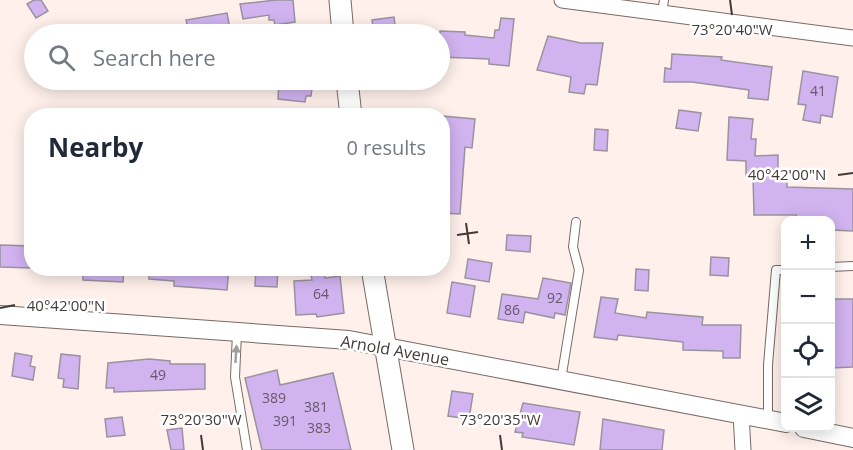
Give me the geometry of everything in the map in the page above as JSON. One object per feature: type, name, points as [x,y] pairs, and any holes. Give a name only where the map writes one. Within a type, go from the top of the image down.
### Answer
[{"type":"main road","points":[[340,0],[342,24]]},
{"type":"main road","points":[[348,90],[350,108]]},
{"type":"main road","points":[[373,276],[403,450]]},
{"type":"street","points":[[562,0],[663,6],[853,38]]},
{"type":"street","name":"Arnold Avenue","points":[[0,315],[349,340],[777,422]]},
{"type":"street","points":[[741,414],[743,450]]},
{"type":"street","points":[[824,432],[853,438]]},
{"type":"lane","points":[[561,380],[579,270],[573,247],[576,222]]},
{"type":"lane","points":[[835,267],[853,266]]},
{"type":"lane","points":[[777,422],[768,365],[776,270],[781,270]]},
{"type":"lane","points":[[237,331],[235,377],[247,450]]},
{"type":"building","points":[[34,0],[41,0],[48,11],[36,18],[27,4]]},
{"type":"building","points":[[293,0],[295,22],[275,24],[274,20],[269,20],[269,15],[243,19],[240,4]]},
{"type":"building","points":[[227,13],[229,24],[187,24],[186,20]]},
{"type":"building","points":[[394,17],[395,24],[373,24],[372,20]]},
{"type":"building","points":[[501,18],[514,19],[509,66],[489,64],[489,59],[450,57],[450,31],[494,38],[495,30],[499,30]]},
{"type":"building","points":[[548,36],[581,43],[603,43],[597,85],[586,84],[584,94],[569,92],[571,77],[537,70]]},
{"type":"building","points":[[672,54],[722,57],[721,60],[772,67],[768,100],[748,98],[749,90],[692,82],[664,82],[665,68],[671,69]]},
{"type":"building","points":[[803,71],[838,77],[832,117],[821,115],[820,123],[803,120],[806,105],[798,104]]},
{"type":"building","points":[[278,90],[312,90],[311,96],[306,96],[305,102],[278,99]]},
{"type":"building","points":[[679,110],[701,113],[698,131],[676,128]]},
{"type":"building","points":[[450,117],[475,119],[472,148],[465,147],[460,214],[450,213]]},
{"type":"building","points":[[729,117],[753,119],[751,139],[756,139],[755,156],[778,155],[778,179],[787,178],[787,187],[853,189],[853,231],[835,230],[835,216],[754,215],[753,176],[746,176],[746,161],[727,160]]},
{"type":"building","points":[[595,129],[608,130],[607,151],[594,150]]},
{"type":"building","points":[[507,235],[531,236],[530,252],[506,250]]},
{"type":"building","points":[[0,245],[24,246],[24,268],[0,267]]},
{"type":"building","points":[[711,257],[729,258],[728,276],[710,275]]},
{"type":"building","points":[[468,259],[492,263],[489,282],[465,278]]},
{"type":"building","points":[[636,269],[649,270],[648,291],[635,290]]},
{"type":"building","points":[[83,276],[123,276],[123,282],[83,280]]},
{"type":"building","points":[[149,276],[228,276],[227,290],[174,286],[174,281],[149,279]]},
{"type":"building","points":[[256,276],[278,276],[277,287],[255,286]]},
{"type":"building","points":[[311,276],[325,276],[325,278],[340,276],[344,313],[317,317],[316,314],[296,315],[294,281],[312,280]]},
{"type":"building","points":[[543,278],[571,283],[565,315],[555,313],[554,318],[525,312],[523,323],[498,319],[502,294],[538,299]]},
{"type":"building","points":[[452,282],[475,286],[470,317],[447,313]]},
{"type":"building","points":[[601,297],[618,299],[615,313],[646,318],[647,312],[703,317],[702,325],[741,325],[740,358],[723,358],[723,351],[683,350],[683,342],[618,335],[617,340],[594,337]]},
{"type":"building","points":[[835,299],[853,299],[853,367],[835,368]]},
{"type":"building","points":[[15,353],[32,356],[30,366],[35,367],[33,380],[12,376]]},
{"type":"building","points":[[61,354],[80,356],[78,389],[63,387],[64,379],[58,378]]},
{"type":"building","points":[[149,359],[170,361],[170,364],[205,364],[205,389],[114,392],[114,388],[106,388],[108,363]]},
{"type":"building","points":[[277,370],[280,385],[333,373],[351,450],[262,450],[245,378]]},
{"type":"building","points":[[452,391],[473,394],[469,419],[448,416]]},
{"type":"building","points":[[523,403],[580,412],[574,445],[522,437],[523,433],[515,432]]},
{"type":"building","points":[[122,417],[125,435],[107,437],[105,419]]},
{"type":"building","points":[[603,419],[664,430],[662,450],[600,450]]},
{"type":"building","points":[[182,428],[184,450],[171,450],[167,430]]}]
